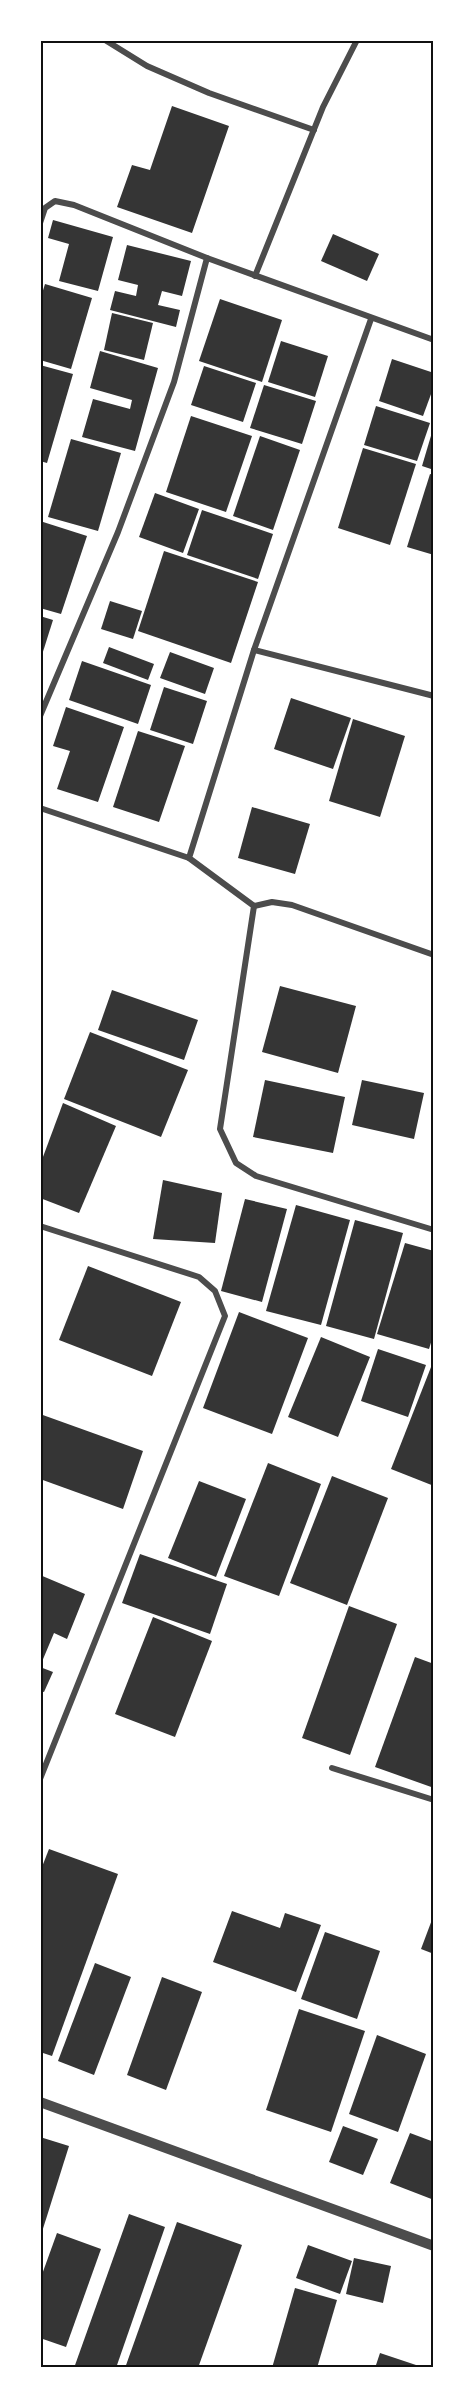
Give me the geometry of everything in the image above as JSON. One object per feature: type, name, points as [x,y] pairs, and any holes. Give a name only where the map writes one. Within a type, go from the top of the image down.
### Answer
[{"type":"street","points":[[105,40],[147,66],[188,84],[314,130]]},
{"type":"street","points":[[255,276],[314,130],[357,40]]},
{"type":"street","points":[[40,223],[45,208],[55,201],[74,205],[207,258],[434,340]]},
{"type":"street","points":[[40,716],[118,532],[174,382],[207,258]]},
{"type":"street","points":[[189,858],[254,650],[371,319]]},
{"type":"street","points":[[254,650],[434,696]]},
{"type":"street","points":[[40,808],[189,858],[254,906],[272,902],[292,905],[434,955]]},
{"type":"street","points":[[254,906],[220,1129],[236,1163],[256,1176],[434,1230]]},
{"type":"street","points":[[40,1226],[199,1276],[215,1291],[225,1316],[40,1779]]},
{"type":"street","points":[[332,1768],[434,1800]]},
{"type":"street","points":[[40,2102],[434,2246]]},
{"type":"building","points":[[172,106],[229,126],[192,233],[117,207],[132,165],[150,170]]},
{"type":"building","points":[[53,220],[113,237],[98,291],[59,281],[69,244],[48,238]]},
{"type":"building","points":[[333,234],[379,254],[367,281],[321,261]]},
{"type":"building","points":[[127,245],[191,261],[182,296],[162,291],[158,305],[180,310],[176,327],[110,310],[115,291],[136,296],[138,285],[118,280]]},
{"type":"building","points":[[45,284],[92,298],[71,369],[40,360],[40,300]]},
{"type":"building","points":[[220,299],[282,320],[262,382],[199,361]]},
{"type":"building","points":[[112,313],[153,323],[144,360],[104,350]]},
{"type":"building","points":[[281,341],[328,356],[315,397],[268,382]]},
{"type":"building","points":[[100,351],[158,368],[135,451],[82,437],[93,399],[130,409],[132,400],[90,388]]},
{"type":"building","points":[[392,359],[434,373],[434,386],[423,416],[379,401]]},
{"type":"building","points":[[40,365],[73,374],[47,463],[40,461]]},
{"type":"building","points":[[204,366],[256,383],[243,422],[191,405]]},
{"type":"building","points":[[264,385],[316,401],[302,444],[250,428]]},
{"type":"building","points":[[376,406],[430,423],[417,461],[364,445]]},
{"type":"building","points":[[191,416],[252,436],[226,512],[166,492]]},
{"type":"building","points":[[434,430],[434,470],[422,466]]},
{"type":"building","points":[[260,436],[300,450],[273,530],[233,516]]},
{"type":"building","points":[[71,439],[121,453],[98,531],[48,517]]},
{"type":"building","points":[[363,448],[416,464],[390,545],[338,528]]},
{"type":"building","points":[[430,474],[434,475],[434,555],[407,547]]},
{"type":"building","points":[[155,493],[199,509],[183,553],[139,537]]},
{"type":"building","points":[[202,510],[273,534],[258,579],[187,555]]},
{"type":"building","points":[[40,521],[87,536],[61,614],[40,608]]},
{"type":"building","points":[[164,551],[258,582],[231,663],[138,631]]},
{"type":"building","points":[[110,601],[142,611],[133,639],[101,629]]},
{"type":"building","points":[[40,616],[53,620],[41,658],[40,658]]},
{"type":"building","points":[[109,647],[154,664],[148,680],[103,663]]},
{"type":"building","points":[[170,652],[214,668],[205,694],[160,678]]},
{"type":"building","points":[[82,661],[151,685],[138,724],[69,700]]},
{"type":"building","points":[[164,687],[207,701],[193,744],[150,730]]},
{"type":"building","points":[[291,698],[351,718],[333,769],[274,749]]},
{"type":"building","points":[[66,707],[124,727],[98,802],[57,789],[70,751],[53,746]]},
{"type":"building","points":[[353,719],[405,736],[380,817],[329,801]]},
{"type":"building","points":[[138,731],[185,746],[159,822],[113,807]]},
{"type":"building","points":[[252,807],[310,824],[295,874],[238,858]]},
{"type":"building","points":[[280,986],[356,1006],[338,1073],[262,1052]]},
{"type":"building","points":[[112,990],[198,1020],[184,1060],[98,1030]]},
{"type":"building","points":[[90,1032],[188,1070],[161,1137],[64,1099]]},
{"type":"building","points":[[265,1080],[345,1097],[333,1153],[253,1137]]},
{"type":"building","points":[[362,1080],[424,1093],[414,1139],[352,1125]]},
{"type":"building","points":[[63,1103],[116,1126],[79,1213],[40,1198],[40,1165]]},
{"type":"building","points":[[163,1180],[222,1193],[215,1243],[153,1239]]},
{"type":"building","points":[[245,1199],[287,1209],[262,1302],[221,1291]]},
{"type":"building","points":[[296,1205],[350,1220],[321,1325],[266,1311]]},
{"type":"building","points":[[355,1220],[403,1233],[374,1339],[326,1326]]},
{"type":"building","points":[[405,1243],[434,1251],[434,1333],[429,1349],[377,1334]]},
{"type":"building","points":[[88,1266],[181,1302],[152,1376],[59,1340]]},
{"type":"building","points":[[239,1312],[308,1338],[272,1434],[203,1408]]},
{"type":"building","points":[[321,1337],[370,1357],[338,1437],[288,1417]]},
{"type":"building","points":[[378,1349],[426,1365],[408,1417],[361,1401]]},
{"type":"building","points":[[434,1362],[434,1486],[391,1469]]},
{"type":"building","points":[[40,1414],[143,1451],[123,1509],[40,1479]]},
{"type":"building","points":[[268,1463],[321,1484],[279,1596],[224,1576]]},
{"type":"building","points":[[332,1476],[388,1498],[347,1605],[290,1583]]},
{"type":"building","points":[[199,1481],[246,1499],[216,1577],[168,1558]]},
{"type":"building","points":[[140,1554],[227,1584],[210,1634],[122,1603]]},
{"type":"building","points":[[40,1575],[85,1594],[67,1639],[54,1633],[41,1664]]},
{"type":"building","points":[[349,1606],[397,1624],[350,1755],[302,1738]]},
{"type":"building","points":[[153,1617],[212,1641],[175,1737],[115,1714]]},
{"type":"building","points":[[415,1657],[434,1664],[434,1788],[375,1767]]},
{"type":"building","points":[[40,1667],[53,1672],[44,1692],[40,1691]]},
{"type":"building","points":[[49,1849],[118,1874],[52,2056],[40,2052],[40,1872]]},
{"type":"building","points":[[232,1911],[280,1928],[285,1913],[321,1925],[296,1992],[213,1962]]},
{"type":"building","points":[[434,1917],[434,1954],[421,1949]]},
{"type":"building","points":[[325,1932],[380,1951],[357,2019],[301,1999]]},
{"type":"building","points":[[95,1963],[131,1977],[94,2075],[58,2061]]},
{"type":"building","points":[[162,1977],[202,1992],[166,2090],[127,2075]]},
{"type":"building","points":[[299,2009],[365,2031],[331,2132],[266,2110]]},
{"type":"building","points":[[377,2035],[426,2054],[398,2132],[349,2114]]},
{"type":"building","points":[[343,2126],[378,2139],[363,2175],[329,2162]]},
{"type":"building","points":[[410,2133],[434,2142],[434,2200],[390,2183]]},
{"type":"building","points":[[40,2137],[69,2146],[41,2235],[40,2235]]},
{"type":"building","points":[[129,2214],[165,2227],[116,2368],[74,2368]]},
{"type":"building","points":[[177,2222],[242,2245],[198,2368],[125,2368]]},
{"type":"building","points":[[57,2233],[101,2249],[66,2347],[40,2338],[40,2280]]},
{"type":"building","points":[[308,2245],[352,2261],[340,2294],[296,2278]]},
{"type":"building","points":[[354,2258],[391,2266],[383,2303],[346,2294]]},
{"type":"building","points":[[295,2288],[337,2300],[317,2368],[272,2368]]},
{"type":"building","points":[[380,2353],[422,2367],[422,2368],[375,2368]]}]
